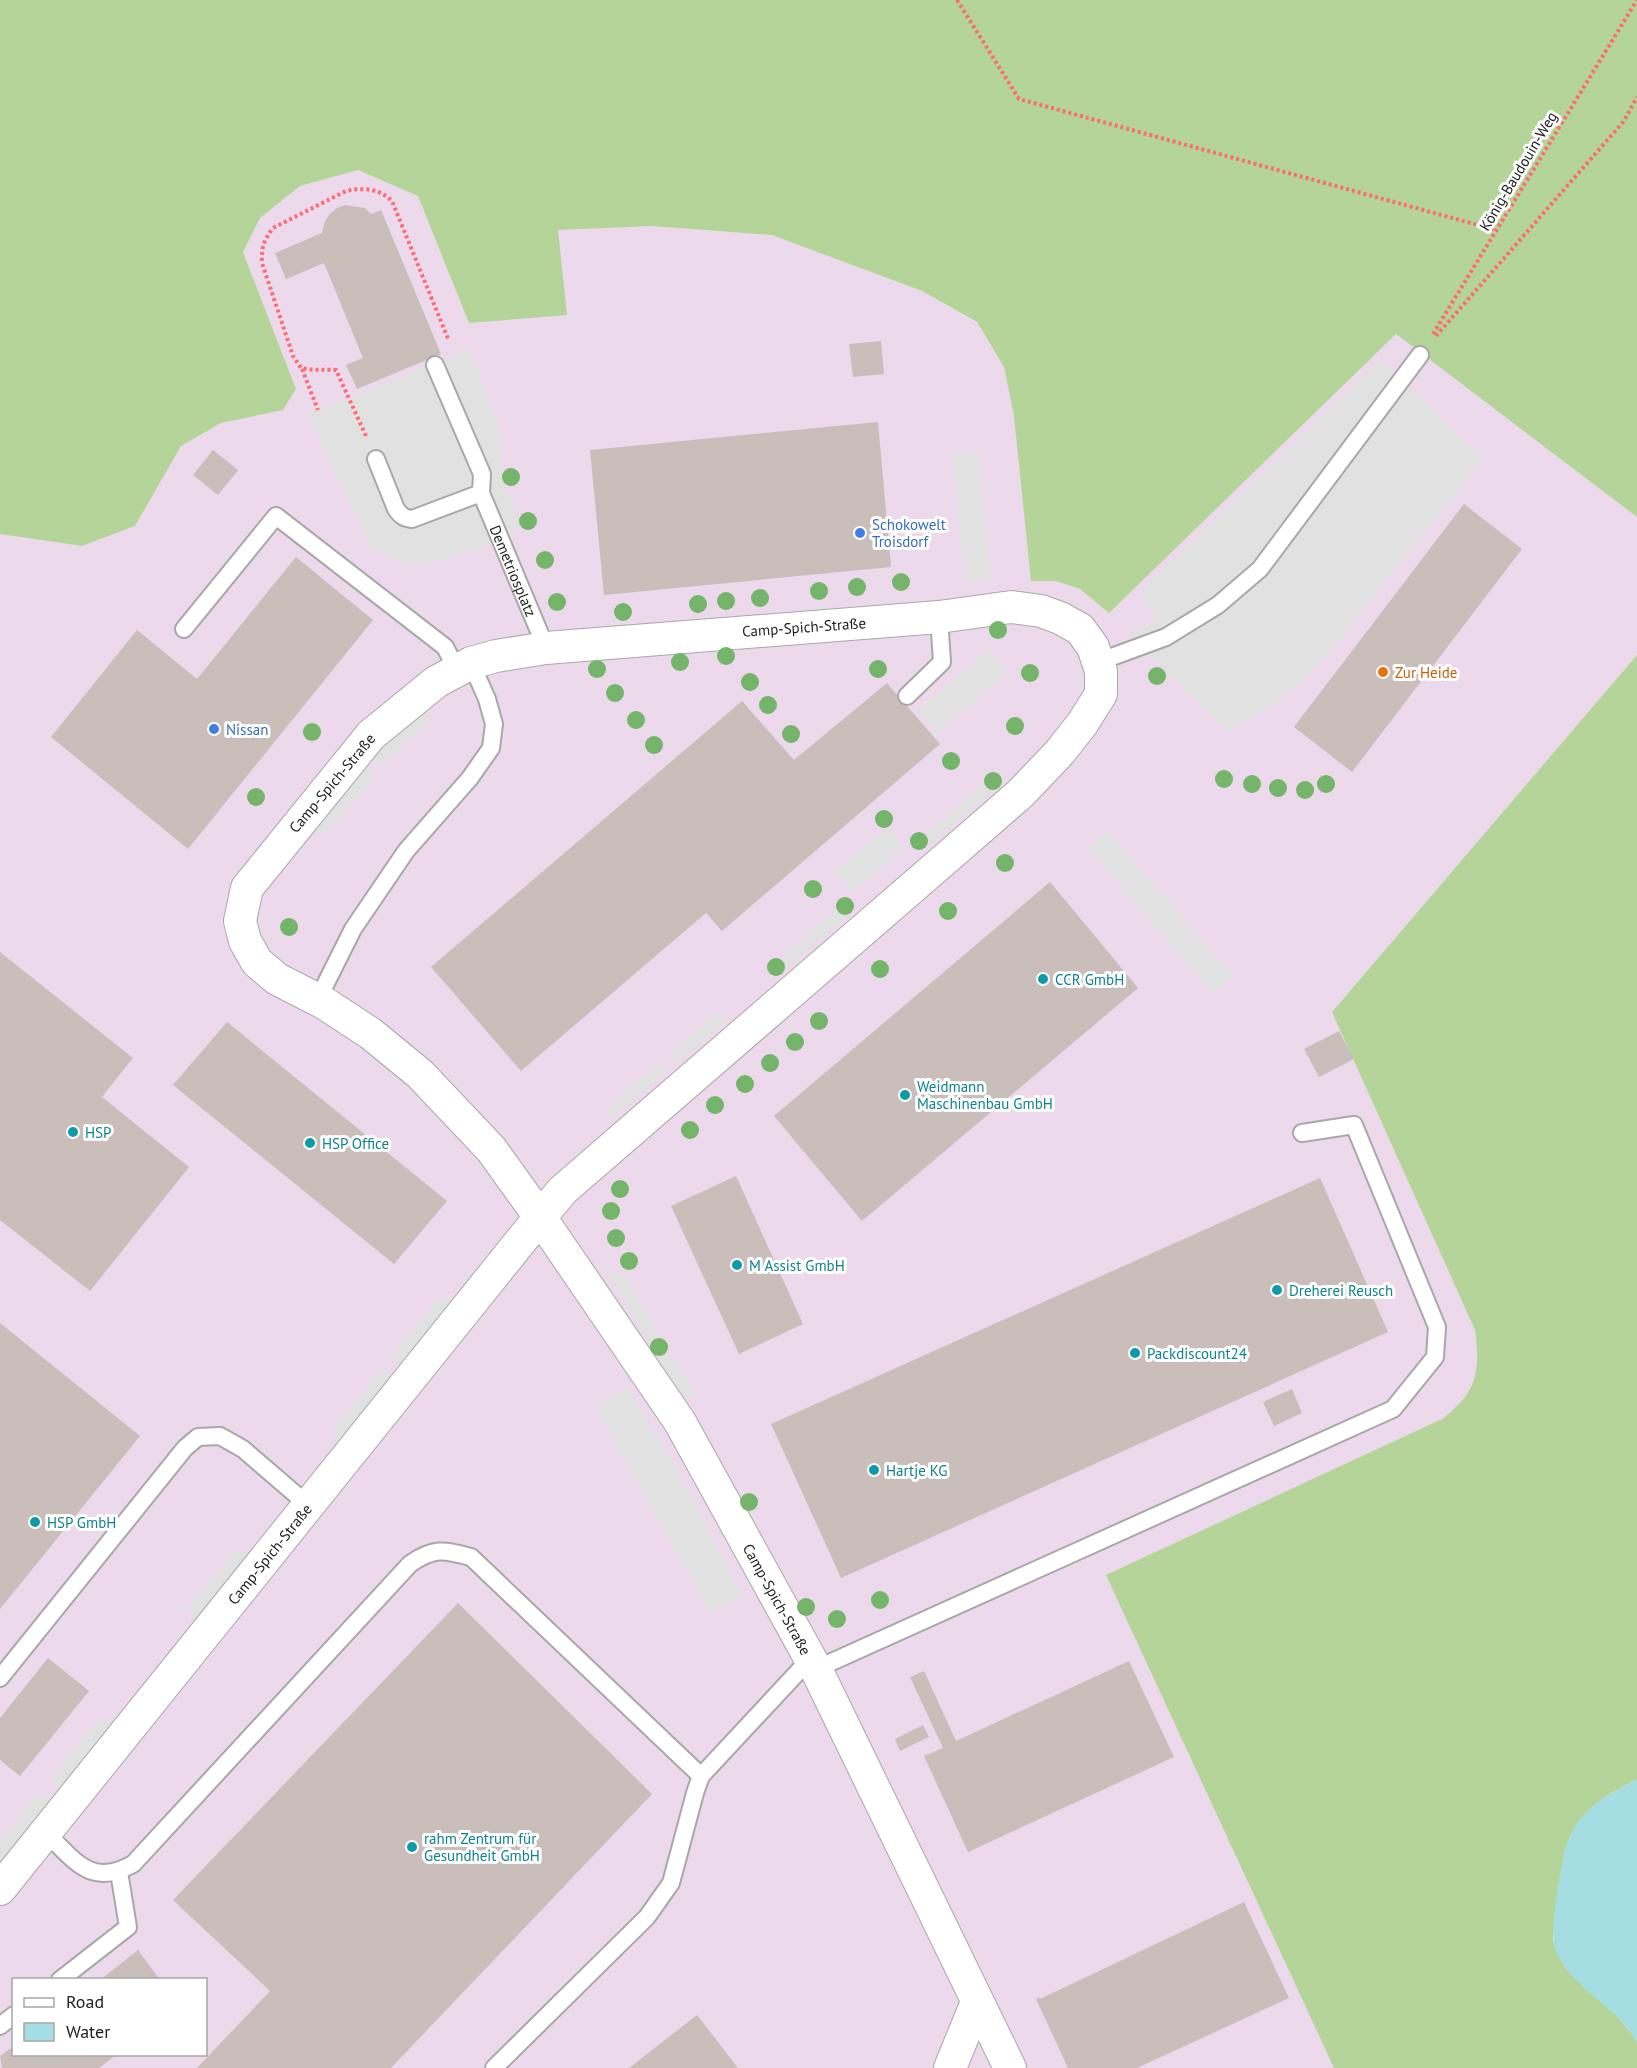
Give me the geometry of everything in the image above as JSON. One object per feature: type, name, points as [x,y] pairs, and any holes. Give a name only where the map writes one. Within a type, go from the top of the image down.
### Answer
[{"type":"street","name":"Camp-Spich-Straße","points":[[0,1889],[308,1505],[540,1217],[563,1190],[1021,793],[1060,752],[1082,724],[1101,694],[1101,671],[1093,647],[1080,629],[1041,611],[1011,607],[939,617],[546,648],[496,656],[464,667],[436,682],[412,699],[371,735],[248,888],[240,921],[245,941],[257,962],[277,979],[318,999],[370,1033],[420,1074],[491,1149],[540,1217],[680,1422],[813,1664],[1010,2068]]},
{"type":"street","points":[[950,2068],[977,2002]]},
{"type":"lane","points":[[1098,662],[1166,637],[1218,604],[1260,570],[1420,355]]},
{"type":"lane","name":"Demetriosplatz","points":[[435,365],[482,474],[482,493],[546,648]]},
{"type":"lane","points":[[375,459],[396,509],[400,516],[406,518],[412,519],[482,493]]},
{"type":"lane","points":[[184,629],[276,516],[445,647],[464,667],[487,699],[494,724],[491,748],[470,778],[406,851],[360,919],[318,999]]},
{"type":"lane","points":[[907,696],[942,662],[939,617]]},
{"type":"lane","points":[[494,2068],[647,1917],[671,1883],[701,1776],[813,1664],[1393,1409],[1435,1357],[1437,1328],[1354,1125],[1302,1133]]},
{"type":"lane","points":[[0,1678],[185,1448],[198,1437],[220,1436],[243,1449],[308,1505]]},
{"type":"lane","points":[[45,1832],[85,1869],[100,1875],[119,1872],[133,1864],[410,1564],[425,1554],[446,1551],[471,1557],[701,1776]]},
{"type":"lane","points":[[63,1978],[128,1928],[119,1872]]},
{"type":"lane","points":[[0,2026],[12,2017]]},
{"type":"path","points":[[957,0],[1019,99],[1496,230]]},
{"type":"path","name":"König-Baudouin-Weg","points":[[1420,355],[1637,0]]},
{"type":"path","points":[[1420,355],[1624,121],[1637,97]]},
{"type":"path","points":[[318,410],[301,368],[292,356],[262,263],[261,249],[273,228],[336,195],[357,188],[385,194],[392,201],[455,356],[435,365]]},
{"type":"path","points":[[301,368],[318,371],[336,370],[375,459]]},
{"type":"shaded area","points":[[358,170],[418,196],[469,323],[566,314],[557,230],[651,226],[772,235],[922,291],[977,323],[1004,367],[1014,416],[1056,580],[1080,589],[1109,612],[1396,334],[1637,517],[1637,655],[1332,1012],[1475,1330],[1478,1353],[1476,1374],[1465,1398],[1458,1407],[1442,1419],[1107,1575],[1334,2068],[0,2068],[0,534],[82,546],[135,526],[181,446],[221,423],[283,410],[296,389],[243,252],[260,218],[300,186]]},
{"type":"shaded area","points":[[470,348],[501,435],[502,476],[521,527],[483,547],[429,564],[399,563],[370,546],[307,413],[350,398]]},
{"type":"shaded area","points":[[1380,360],[1483,459],[1319,666],[1271,706],[1228,732],[1128,635],[1156,618],[1141,591]]},
{"type":"shaded area","points":[[979,451],[992,579],[965,581],[952,454]]},
{"type":"shaded area","points":[[989,649],[1008,671],[937,734],[917,711]]},
{"type":"shaded area","points":[[429,708],[428,724],[412,735],[383,764],[371,762],[388,741]]},
{"type":"shaded area","points":[[369,763],[372,781],[328,833],[313,833]]},
{"type":"shaded area","points":[[986,782],[998,787],[927,847],[928,831]]},
{"type":"shaded area","points":[[887,827],[905,848],[853,892],[835,871]]},
{"type":"shaded area","points":[[1108,831],[1233,975],[1212,993],[1088,848]]},
{"type":"shaded area","points":[[835,910],[850,914],[784,970],[784,955]]},
{"type":"shaded area","points":[[716,1014],[730,1019],[673,1065],[672,1051]]},
{"type":"shaded area","points":[[656,1065],[669,1069],[610,1120],[609,1105]]},
{"type":"shaded area","points":[[607,1271],[626,1276],[657,1330],[652,1348]]},
{"type":"shaded area","points":[[439,1297],[454,1300],[400,1368],[393,1354]]},
{"type":"shaded area","points":[[655,1354],[674,1357],[696,1396],[679,1395]]},
{"type":"shaded area","points":[[380,1371],[394,1374],[339,1443],[333,1429]]},
{"type":"shaded area","points":[[627,1386],[688,1490],[743,1595],[710,1613],[595,1407]]},
{"type":"shaded area","points":[[234,1551],[250,1552],[196,1619],[187,1609]]},
{"type":"shaded area","points":[[98,1719],[112,1723],[57,1790],[51,1777]]},
{"type":"shaded area","points":[[37,1794],[52,1797],[0,1861],[0,1841]]},
{"type":"green space","points":[[0,0],[1637,0],[1637,517],[1396,334],[1109,613],[1080,589],[1056,581],[1031,581],[1014,416],[1004,367],[977,322],[922,291],[772,235],[651,226],[558,230],[567,315],[469,323],[418,196],[358,170],[300,186],[260,218],[243,252],[296,389],[283,410],[221,423],[181,446],[135,526],[82,546],[0,534]]},
{"type":"green space","points":[[1637,655],[1637,1780],[1603,1798],[1576,1825],[1565,1852],[1553,1941],[1633,2035],[1637,2043],[1637,2068],[1334,2068],[1106,1575],[1442,1419],[1469,1390],[1476,1370],[1475,1330],[1332,1012]]},
{"type":"water","points":[[1637,1780],[1637,2043],[1621,2020],[1577,1981],[1568,1970],[1556,1951],[1553,1934],[1566,1847],[1574,1829],[1581,1818],[1596,1804]]},
{"type":"building","points":[[345,205],[365,208],[371,214],[381,210],[441,354],[357,389],[346,365],[363,358],[324,263],[286,279],[275,253],[322,233],[325,221],[330,214]]},
{"type":"building","points":[[881,341],[884,374],[853,377],[849,344]]},
{"type":"building","points":[[878,422],[891,567],[604,595],[590,450]]},
{"type":"building","points":[[213,450],[238,470],[218,495],[193,475]]},
{"type":"building","name":"Zur Heide","points":[[1464,504],[1522,549],[1352,772],[1294,727]]},
{"type":"building","name":"Nissan","points":[[296,557],[373,620],[188,849],[51,737],[137,630],[197,679]]},
{"type":"building","points":[[887,683],[940,744],[722,931],[706,913],[521,1071],[431,967],[742,701],[794,760]]},
{"type":"building","name":"Weidmann Maschinenbau GmbH","points":[[1050,882],[1138,988],[862,1221],[774,1116]]},
{"type":"building","name":"HSP","points":[[0,952],[133,1058],[102,1097],[189,1167],[90,1291],[0,1220]]},
{"type":"building","name":"HSP Office","points":[[227,1022],[447,1201],[394,1264],[173,1085]]},
{"type":"building","points":[[1339,1031],[1354,1059],[1319,1077],[1304,1049]]},
{"type":"building","name":"M Assist GmbH","points":[[736,1176],[803,1324],[739,1354],[671,1206]]},
{"type":"building","points":[[1320,1178],[1388,1332],[841,1578],[771,1424]]},
{"type":"building","name":"HSP GmbH","points":[[0,1323],[140,1436],[0,1609]]},
{"type":"building","points":[[1292,1389],[1302,1413],[1274,1426],[1263,1402]]},
{"type":"building","name":"rahm Zentrum für Gesundheit GmbH","points":[[458,1603],[652,1794],[391,2068],[197,2068],[270,1991],[173,1900]]},
{"type":"building","points":[[48,1658],[89,1691],[20,1776],[0,1760],[0,1718]]},
{"type":"building","points":[[1129,1661],[1174,1757],[968,1852],[924,1756],[943,1748],[910,1677],[924,1671],[956,1741]]},
{"type":"building","points":[[923,1725],[929,1737],[900,1751],[895,1739]]},
{"type":"building","points":[[1244,1902],[1289,1998],[1137,2068],[1068,2068],[1036,1999]]},
{"type":"building","points":[[138,1950],[159,1978],[103,1978]]},
{"type":"building","points":[[697,2015],[738,2068],[629,2068]]},
{"type":"building","points":[[12,2047],[12,2056],[114,2056],[99,2068],[2,2068],[0,2056]]},
{"type":"place","name":"Schokowelt Troisdorf","points":[[860,533]]},
{"type":"place","name":"Zur Heide","points":[[1383,672]]},
{"type":"place","name":"Nissan","points":[[214,729]]},
{"type":"place","name":"CCR GmbH","points":[[1043,979]]},
{"type":"place","name":"Weidmann Maschinenbau GmbH","points":[[905,1095]]},
{"type":"place","name":"HSP","points":[[73,1132]]},
{"type":"place","name":"HSP Office","points":[[310,1143]]},
{"type":"place","name":"M Assist GmbH","points":[[737,1265]]},
{"type":"place","name":"Dreherei Reusch","points":[[1277,1290]]},
{"type":"place","name":"Packdiscount24","points":[[1135,1353]]},
{"type":"place","name":"Hartje KG","points":[[874,1470]]},
{"type":"place","name":"HSP GmbH","points":[[35,1522]]},
{"type":"place","name":"rahm Zentrum für Gesundheit GmbH","points":[[412,1847]]}]
